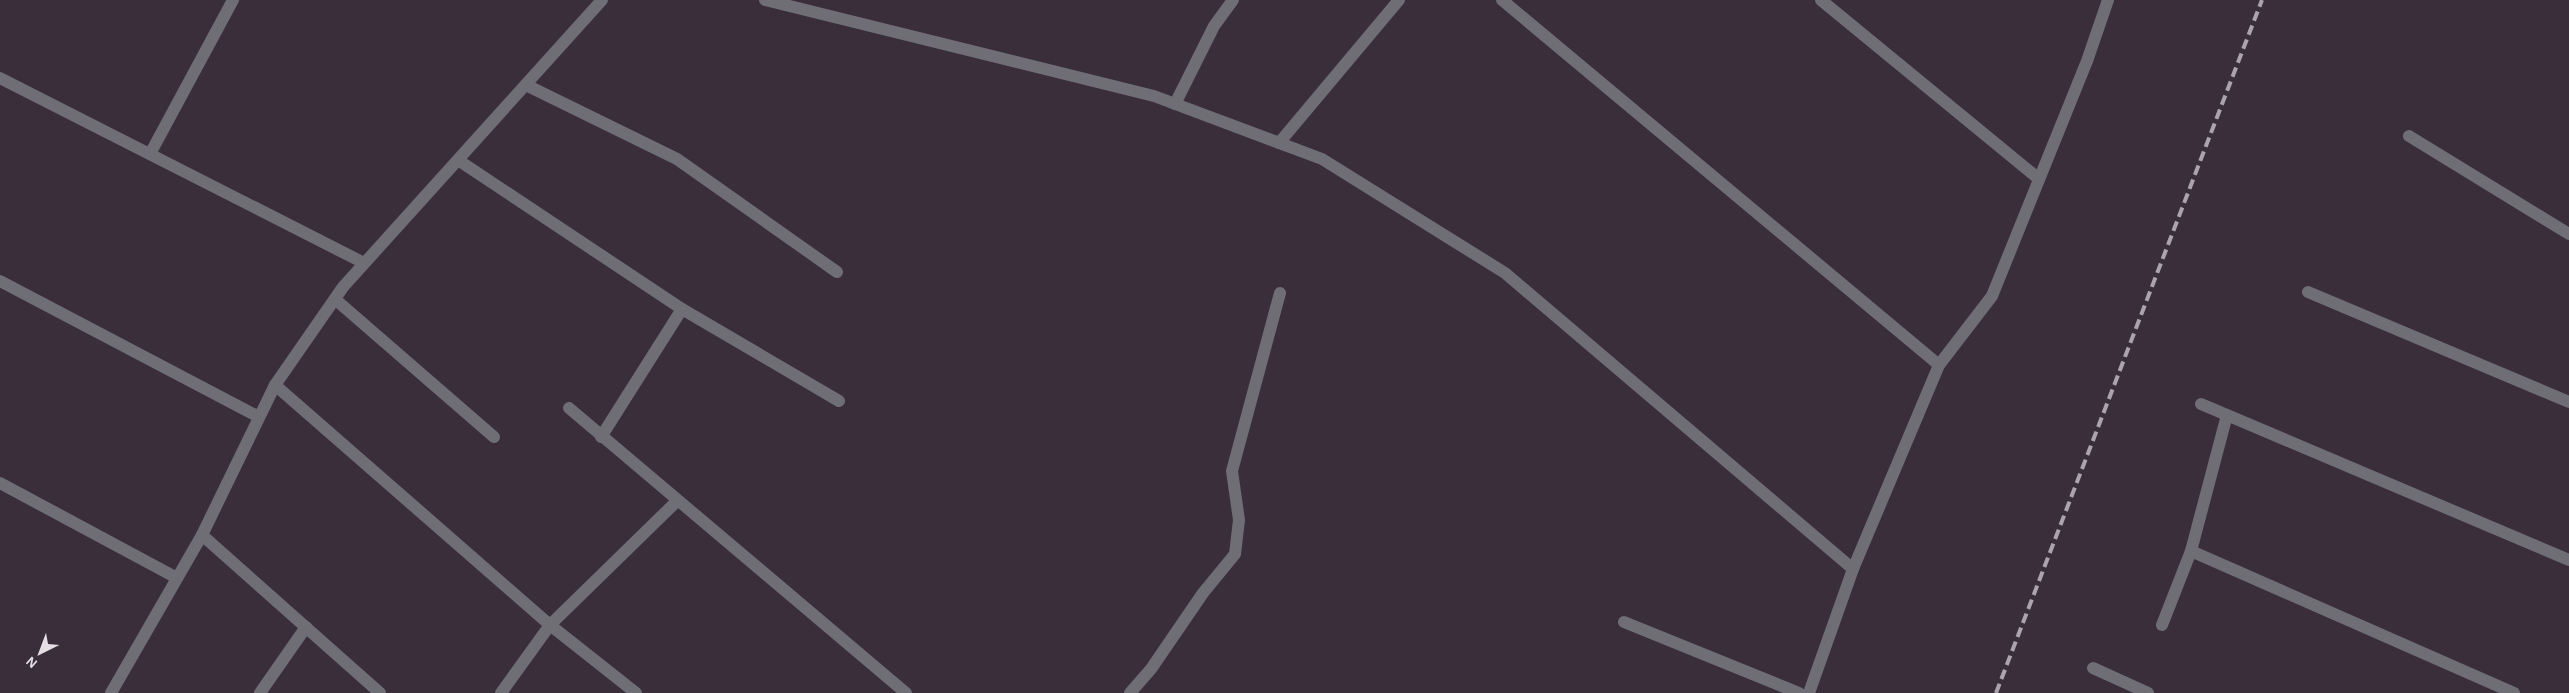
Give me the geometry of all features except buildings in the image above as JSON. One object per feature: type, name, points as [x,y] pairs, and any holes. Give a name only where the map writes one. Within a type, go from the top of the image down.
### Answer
[{"type":"street","points":[[150,154],[233,0]]},
{"type":"street","points":[[111,693],[202,535],[275,385],[336,300],[343,287],[602,0]]},
{"type":"street","points":[[765,0],[1154,96],[1322,159],[1505,273],[1853,569]]},
{"type":"street","points":[[1175,104],[1214,26],[1232,0]]},
{"type":"street","points":[[1279,143],[1399,0]]},
{"type":"street","points":[[1502,0],[1939,365]]},
{"type":"street","points":[[1822,0],[2039,179]]},
{"type":"street","points":[[1809,693],[1853,569],[1939,365],[1992,296],[2087,61],[2108,0]]},
{"type":"street","points":[[0,78],[364,263]]},
{"type":"street","points":[[526,85],[677,159],[837,272]]},
{"type":"street","points":[[2409,136],[2569,234]]},
{"type":"street","points":[[458,160],[682,309],[840,402]]},
{"type":"street","points":[[0,281],[260,417]]},
{"type":"street","points":[[2308,292],[2569,402]]},
{"type":"street","points":[[1130,693],[1151,669],[1203,593],[1235,554],[1239,520],[1232,472],[1280,293]]},
{"type":"street","points":[[336,300],[494,437]]},
{"type":"street","points":[[601,437],[682,309]]},
{"type":"street","points":[[275,385],[550,624],[636,693]]},
{"type":"street","points":[[2201,404],[2569,560]]},
{"type":"street","points":[[569,408],[906,693]]},
{"type":"street","points":[[2162,625],[2192,551],[2227,415]]},
{"type":"street","points":[[0,483],[177,578]]},
{"type":"street","points":[[501,693],[550,624],[677,501]]},
{"type":"street","points":[[202,535],[380,693]]},
{"type":"street","points":[[2192,551],[2514,693]]},
{"type":"street","points":[[1624,622],[1799,693]]},
{"type":"street","points":[[260,693],[306,627]]},
{"type":"street","points":[[2093,668],[2148,693]]},
{"type":"railway","points":[[1996,693],[2262,0]]}]
